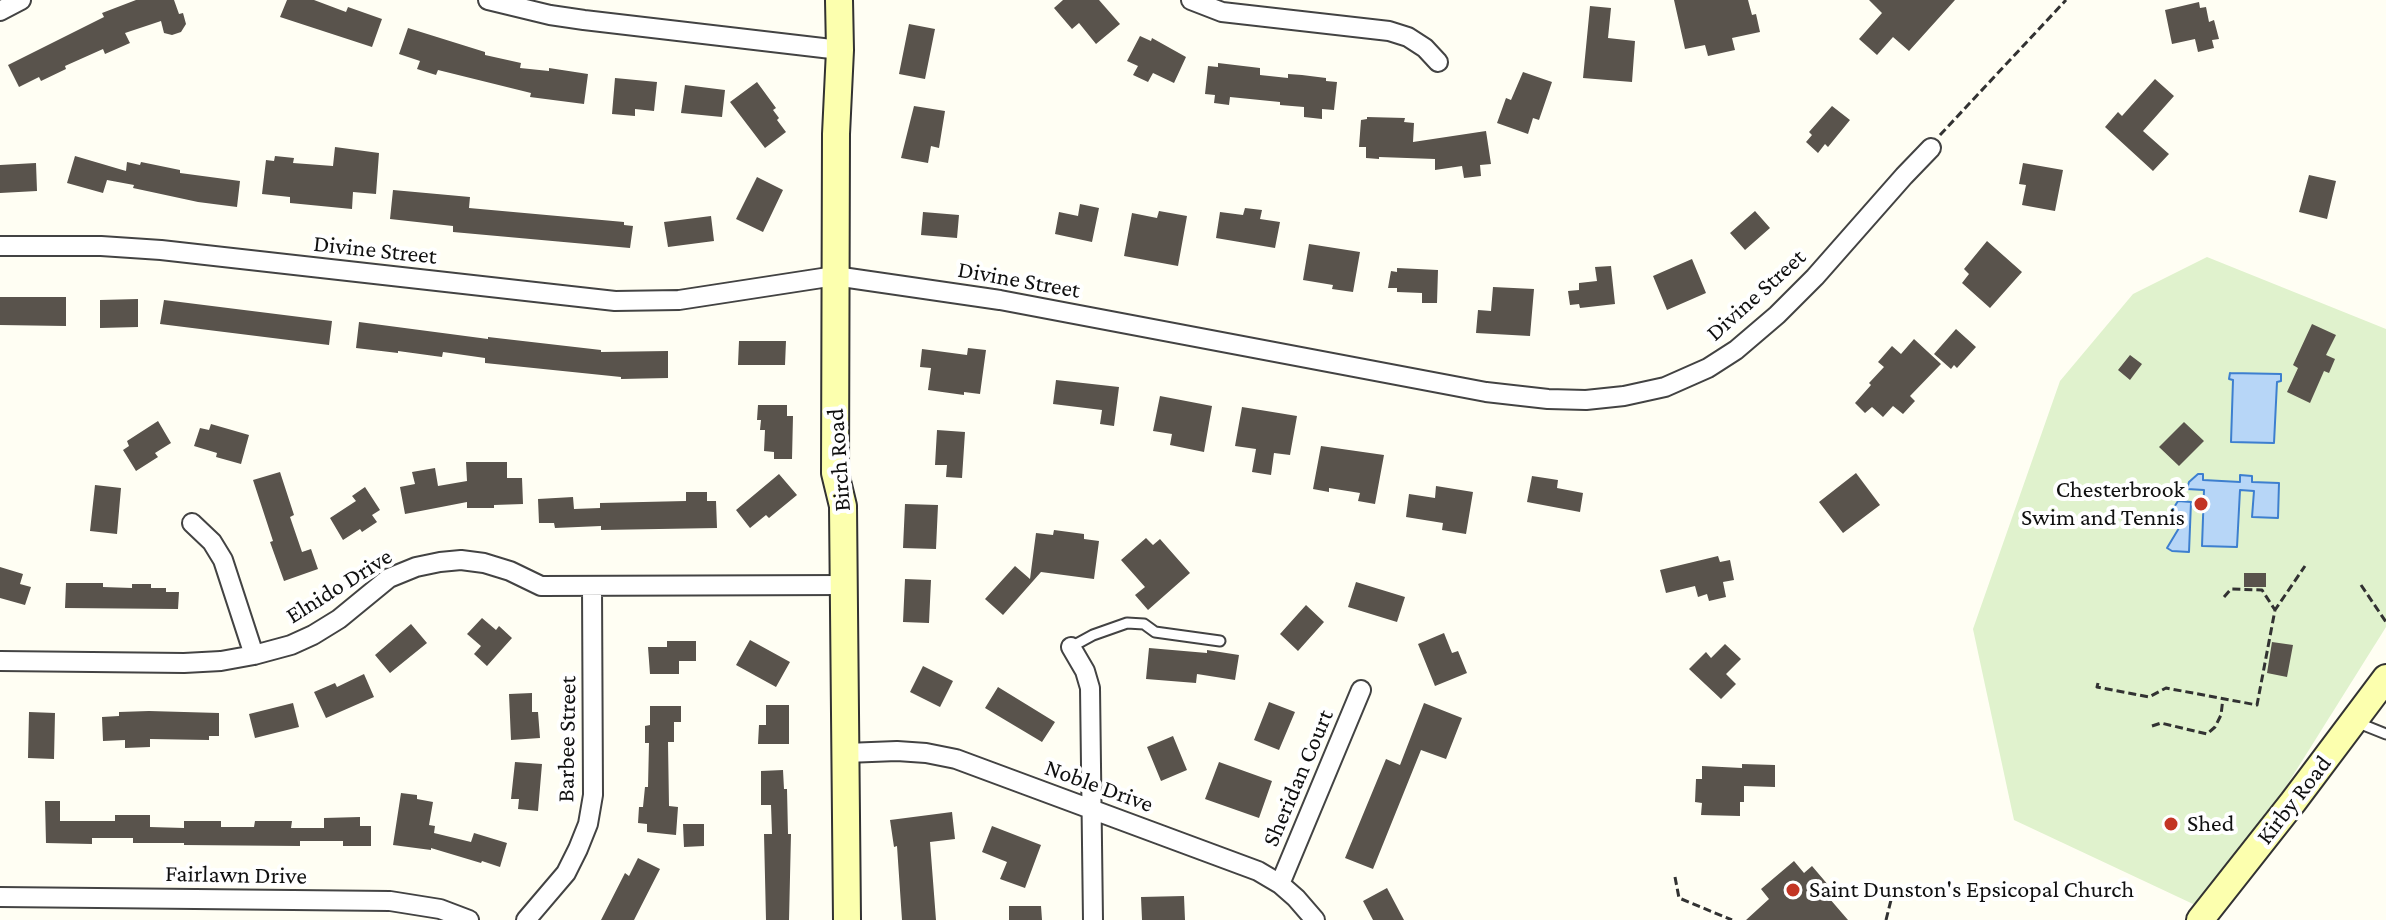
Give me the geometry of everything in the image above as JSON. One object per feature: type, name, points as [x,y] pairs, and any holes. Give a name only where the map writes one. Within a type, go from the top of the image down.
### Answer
[{"type":"street","points":[[0,11],[21,0]]},
{"type":"street","points":[[488,0],[584,20],[840,50]]},
{"type":"street","name":"Birch Road","points":[[839,0],[835,473],[843,506],[847,920]]},
{"type":"street","points":[[1191,0],[1222,12],[1389,31],[1416,42],[1438,62]]},
{"type":"street","name":"Divine Street","points":[[0,246],[101,246],[161,250],[636,302],[679,300],[835,276],[1000,300],[1486,392],[1586,400],[1655,390],[1682,381],[1736,350],[1815,277],[1931,148]]},
{"type":"street","points":[[192,523],[212,542],[223,560],[254,655]]},
{"type":"street","name":"Elnido Drive","points":[[0,661],[184,663],[254,655],[291,645],[313,635],[339,619],[389,578],[428,564],[461,560],[510,571],[541,586],[844,585]]},
{"type":"street","name":"Barbee Street","points":[[526,920],[566,873],[588,824],[593,795],[592,586]]},
{"type":"street","points":[[1071,647],[1085,671],[1090,688],[1093,920]]},
{"type":"street","name":"Kirby Road","points":[[2200,920],[2385,680]]},
{"type":"street","name":"Sheridan Court","points":[[1280,884],[1361,690]]},
{"type":"street","name":"Noble Drive","points":[[846,753],[897,751],[956,759],[1258,871],[1280,884],[1315,920]]},
{"type":"street","name":"Fairlawn Drive","points":[[0,897],[390,901],[440,909],[469,920]]},
{"type":"lane","points":[[1071,647],[1127,623],[1144,624],[1155,632],[1220,641]]},
{"type":"lane","points":[[2354,722],[2386,734]]},
{"type":"path","points":[[1931,148],[2066,0]]},
{"type":"path","points":[[2098,683],[2097,687],[2149,697],[2166,688],[2257,705],[2275,610],[2305,566]]},
{"type":"path","points":[[2361,585],[2386,622]]},
{"type":"path","points":[[2224,597],[2231,589],[2262,590],[2275,610]]},
{"type":"path","points":[[2152,726],[2161,723],[2207,734],[2221,715],[2223,698]]},
{"type":"path","points":[[1675,877],[1679,898],[1732,920]]},
{"type":"path","points":[[1886,920],[1892,896]]},
{"type":"green space","name":"Chesterbrook Swim and Tennis","points":[[2207,257],[2386,329],[2386,627],[2208,911],[2014,820],[1973,629],[2060,381],[2133,294]]},
{"type":"water","points":[[2230,373],[2281,374],[2281,381],[2277,382],[2274,443],[2231,442],[2233,380],[2229,379]]},
{"type":"water","points":[[2198,474],[2203,474],[2203,480],[2240,482],[2240,475],[2252,476],[2252,482],[2279,483],[2278,518],[2252,517],[2254,491],[2240,490],[2237,547],[2202,546],[2204,490],[2187,489],[2189,482]]},
{"type":"water","points":[[2178,501],[2191,502],[2189,552],[2167,548],[2179,528],[2166,520]]},
{"type":"building","points":[[136,0],[174,0],[186,24],[181,32],[172,35],[164,33],[161,21],[125,33],[130,43],[105,54],[103,49],[41,81],[39,77],[19,87],[8,65],[104,17],[102,13]]},
{"type":"building","points":[[287,0],[314,0],[346,12],[348,7],[382,19],[372,47],[280,17]]},
{"type":"building","points":[[1063,0],[1099,0],[1120,24],[1096,44],[1079,23],[1072,29],[1054,8]]},
{"type":"building","points":[[1674,0],[1748,0],[1752,15],[1756,14],[1760,32],[1732,38],[1735,50],[1708,56],[1705,45],[1685,49]]},
{"type":"building","points":[[1869,0],[1955,0],[1909,51],[1893,37],[1877,55],[1859,39],[1882,13]]},
{"type":"building","points":[[2199,2],[2200,8],[2206,7],[2209,22],[2214,20],[2219,39],[2212,40],[2214,48],[2198,52],[2195,39],[2172,44],[2165,10]]},
{"type":"building","points":[[1590,6],[1611,8],[1608,38],[1635,41],[1632,82],[1583,78]]},
{"type":"building","points":[[909,24],[935,29],[925,79],[899,74]]},
{"type":"building","points":[[408,28],[485,52],[485,55],[521,63],[520,68],[549,71],[549,68],[588,74],[584,104],[530,97],[531,93],[438,70],[436,75],[417,69],[420,61],[399,54]]},
{"type":"building","points":[[1140,36],[1151,41],[1152,38],[1186,57],[1174,83],[1153,73],[1148,82],[1133,75],[1138,66],[1127,61]]},
{"type":"building","points":[[1218,63],[1260,68],[1260,75],[1288,78],[1288,74],[1302,75],[1337,82],[1334,110],[1322,109],[1322,119],[1304,117],[1304,107],[1280,105],[1280,102],[1230,97],[1229,105],[1214,103],[1215,95],[1205,94],[1208,66],[1218,67]]},
{"type":"building","points":[[1523,72],[1552,82],[1539,120],[1533,118],[1528,134],[1497,123],[1506,98],[1511,100]]},
{"type":"building","points":[[615,78],[657,82],[654,111],[635,109],[635,116],[612,114]]},
{"type":"building","points":[[2155,79],[2174,96],[2143,131],[2169,154],[2153,171],[2105,127],[2118,112],[2122,116]]},
{"type":"building","points":[[757,82],[776,108],[773,110],[779,118],[777,120],[786,132],[765,148],[730,102]]},
{"type":"building","points":[[685,85],[725,90],[722,117],[681,113]]},
{"type":"building","points":[[914,106],[945,111],[939,148],[931,146],[928,163],[901,158]]},
{"type":"building","points":[[1832,106],[1850,120],[1828,147],[1825,144],[1818,153],[1806,142],[1812,135],[1809,132]]},
{"type":"building","points":[[1367,117],[1405,118],[1404,122],[1414,123],[1413,142],[1486,131],[1491,164],[1480,165],[1481,176],[1464,178],[1462,166],[1435,170],[1435,159],[1366,158],[1366,147],[1359,147],[1361,120]]},
{"type":"building","points":[[335,147],[379,153],[376,194],[353,192],[352,209],[290,203],[290,197],[262,194],[266,160],[274,161],[275,156],[294,158],[293,163],[333,166]]},
{"type":"building","points":[[75,156],[126,171],[127,162],[140,165],[141,162],[180,170],[180,173],[240,181],[237,207],[198,202],[107,180],[103,193],[67,183]]},
{"type":"building","points":[[36,163],[37,191],[0,193],[0,165]]},
{"type":"building","points":[[2023,163],[2063,170],[2055,211],[2022,205],[2026,185],[2019,184]]},
{"type":"building","points":[[2309,175],[2336,181],[2327,219],[2299,212]]},
{"type":"building","points":[[757,177],[783,190],[763,232],[736,219]]},
{"type":"building","points":[[393,190],[470,197],[469,208],[624,222],[624,225],[633,226],[630,248],[453,232],[453,226],[390,219]]},
{"type":"building","points":[[1080,204],[1099,208],[1092,242],[1055,234],[1059,212],[1078,216]]},
{"type":"building","points":[[1245,208],[1262,210],[1260,219],[1280,222],[1275,248],[1216,238],[1220,212],[1243,215]]},
{"type":"building","points":[[1159,211],[1187,216],[1178,266],[1124,256],[1132,213],[1157,218]]},
{"type":"building","points":[[1755,211],[1770,228],[1745,250],[1730,233]]},
{"type":"building","points":[[923,212],[959,215],[957,238],[921,235]]},
{"type":"building","points":[[711,216],[714,241],[668,247],[664,222]]},
{"type":"building","points":[[1987,241],[2022,272],[1990,308],[1962,283],[1969,274],[1964,269]]},
{"type":"building","points":[[1309,244],[1360,252],[1353,292],[1303,280]]},
{"type":"building","points":[[1692,259],[1706,293],[1667,310],[1653,276]]},
{"type":"building","points":[[1611,266],[1615,304],[1580,308],[1579,304],[1570,305],[1568,291],[1579,290],[1579,283],[1597,281],[1595,267]]},
{"type":"building","points":[[1397,268],[1438,270],[1437,303],[1422,303],[1422,293],[1397,292],[1397,288],[1388,288],[1391,271],[1397,272]]},
{"type":"building","points":[[1493,287],[1534,289],[1530,336],[1476,333],[1478,310],[1491,311]]},
{"type":"building","points":[[0,297],[66,297],[66,326],[0,325]]},
{"type":"building","points":[[138,299],[138,327],[100,328],[100,300]]},
{"type":"building","points":[[164,300],[332,321],[329,345],[160,324]]},
{"type":"building","points":[[359,322],[601,352],[668,351],[668,378],[621,379],[485,363],[485,358],[443,352],[442,357],[356,348]]},
{"type":"building","points":[[2312,324],[2336,335],[2326,355],[2335,359],[2329,373],[2324,371],[2310,403],[2287,392],[2298,368],[2293,365]]},
{"type":"building","points":[[1956,329],[1976,347],[1957,368],[1954,365],[1951,369],[1934,354]]},
{"type":"building","points":[[1914,339],[1941,364],[1910,396],[1915,401],[1903,414],[1893,406],[1883,417],[1872,407],[1865,413],[1855,403],[1884,367],[1878,362],[1892,346],[1901,354]]},
{"type":"building","points":[[739,341],[786,341],[785,365],[738,365]]},
{"type":"building","points":[[968,348],[986,350],[980,394],[928,390],[931,368],[920,367],[922,349],[967,355]]},
{"type":"building","points":[[2130,355],[2142,364],[2130,380],[2118,370]]},
{"type":"building","points":[[1056,380],[1119,387],[1114,426],[1100,424],[1102,410],[1053,404]]},
{"type":"building","points":[[1160,396],[1212,406],[1204,452],[1170,445],[1172,434],[1153,431]]},
{"type":"building","points":[[758,405],[787,405],[787,416],[793,416],[792,459],[774,459],[774,452],[764,451],[765,430],[760,430],[761,420],[757,420]]},
{"type":"building","points":[[1242,407],[1297,416],[1290,455],[1274,453],[1271,475],[1252,472],[1256,449],[1235,446]]},
{"type":"building","points":[[158,421],[171,443],[155,453],[158,457],[136,471],[123,450],[129,446],[127,441]]},
{"type":"building","points":[[2184,422],[2204,441],[2179,466],[2159,447]]},
{"type":"building","points":[[211,424],[249,435],[241,464],[216,457],[217,453],[194,446],[200,428],[209,430]]},
{"type":"building","points":[[937,430],[965,432],[962,478],[946,477],[947,465],[935,465]]},
{"type":"building","points":[[1321,446],[1384,455],[1375,504],[1358,501],[1360,493],[1313,489]]},
{"type":"building","points":[[466,462],[507,462],[507,478],[522,478],[523,504],[467,508],[467,502],[405,514],[400,487],[415,484],[412,472],[435,468],[438,486],[467,481]]},
{"type":"building","points":[[280,472],[302,552],[311,549],[318,569],[284,581],[253,480]]},
{"type":"building","points":[[1856,473],[1880,505],[1843,533],[1819,502]]},
{"type":"building","points":[[779,474],[797,495],[769,518],[766,515],[750,528],[736,510]]},
{"type":"building","points":[[1532,476],[1558,480],[1557,488],[1583,493],[1580,512],[1527,502]]},
{"type":"building","points":[[95,485],[121,488],[117,534],[90,531]]},
{"type":"building","points":[[1436,486],[1473,492],[1466,534],[1442,530],[1443,523],[1406,517],[1409,494],[1435,498]]},
{"type":"building","points":[[365,487],[380,510],[372,515],[377,522],[343,540],[330,518],[356,501],[352,496]]},
{"type":"building","points":[[686,492],[707,492],[707,501],[716,501],[717,528],[601,530],[601,526],[555,528],[554,523],[539,523],[538,499],[573,497],[574,509],[600,508],[600,503],[686,501]]},
{"type":"building","points":[[905,504],[938,505],[936,549],[903,548]]},
{"type":"building","points":[[1054,530],[1084,534],[1084,539],[1099,541],[1094,579],[1041,572],[1003,615],[985,599],[1015,566],[1030,579],[1036,533],[1053,535]]},
{"type":"building","points":[[1146,538],[1153,545],[1160,539],[1190,573],[1148,610],[1135,595],[1145,587],[1121,560]]},
{"type":"building","points":[[1718,556],[1720,562],[1730,560],[1734,580],[1723,582],[1726,597],[1709,601],[1707,594],[1698,597],[1695,586],[1666,593],[1660,570]]},
{"type":"building","points":[[0,567],[23,574],[20,584],[31,587],[25,605],[0,598]]},
{"type":"building","points":[[2244,573],[2266,573],[2266,587],[2244,587]]},
{"type":"building","points":[[905,579],[931,580],[929,623],[903,622]]},
{"type":"building","points":[[1356,582],[1405,597],[1397,622],[1348,607]]},
{"type":"building","points":[[66,583],[103,583],[103,587],[132,588],[132,584],[151,584],[151,588],[179,592],[178,609],[65,608]]},
{"type":"building","points":[[1306,605],[1324,622],[1298,651],[1280,634]]},
{"type":"building","points":[[482,618],[496,630],[499,626],[512,638],[487,666],[474,654],[481,646],[467,634]]},
{"type":"building","points":[[411,624],[427,643],[390,673],[375,655]]},
{"type":"building","points":[[1444,633],[1452,653],[1458,651],[1467,673],[1435,686],[1418,644]]},
{"type":"building","points":[[750,640],[790,662],[776,687],[736,665]]},
{"type":"building","points":[[667,641],[696,641],[696,661],[679,661],[679,674],[650,674],[648,647],[667,647]]},
{"type":"building","points":[[2272,642],[2293,645],[2287,677],[2267,673]]},
{"type":"building","points":[[1725,644],[1741,659],[1726,674],[1736,684],[1721,699],[1689,669],[1706,652],[1711,658]]},
{"type":"building","points":[[1149,648],[1207,653],[1207,650],[1239,655],[1235,680],[1197,674],[1196,683],[1146,679]]},
{"type":"building","points":[[923,666],[953,681],[940,707],[910,692]]},
{"type":"building","points":[[364,674],[374,697],[326,718],[314,692],[335,683],[337,687]]},
{"type":"building","points":[[998,687],[1055,722],[1042,742],[985,708]]},
{"type":"building","points":[[532,693],[532,712],[538,712],[540,738],[511,740],[509,694]]},
{"type":"building","points":[[1269,702],[1295,712],[1279,750],[1254,740]]},
{"type":"building","points":[[293,703],[299,727],[255,738],[249,714]]},
{"type":"building","points":[[1424,703],[1462,718],[1446,759],[1421,750],[1373,869],[1345,858],[1386,759],[1400,765]]},
{"type":"building","points":[[766,705],[789,705],[789,744],[758,744],[759,725],[766,725]]},
{"type":"building","points":[[650,706],[681,706],[681,722],[674,722],[674,742],[668,742],[669,806],[678,807],[676,835],[647,832],[647,824],[638,823],[639,807],[643,807],[645,787],[648,787],[649,743],[645,743],[645,726],[650,725]]},
{"type":"building","points":[[29,712],[55,713],[54,759],[28,758]]},
{"type":"building","points":[[119,712],[219,713],[219,736],[209,736],[209,740],[150,739],[150,747],[125,748],[125,740],[103,741],[102,717],[119,716]]},
{"type":"building","points":[[1173,736],[1187,770],[1161,781],[1147,747]]},
{"type":"building","points":[[515,762],[542,764],[538,811],[518,809],[519,799],[511,799]]},
{"type":"building","points":[[1219,762],[1272,781],[1259,818],[1205,799]]},
{"type":"building","points":[[1742,764],[1775,765],[1775,787],[1744,786],[1740,816],[1701,815],[1702,803],[1695,802],[1696,779],[1702,779],[1702,766],[1742,768]]},
{"type":"building","points":[[783,770],[784,789],[787,789],[788,834],[791,834],[789,920],[766,920],[764,834],[772,834],[771,805],[761,805],[761,771]]},
{"type":"building","points":[[401,793],[417,795],[417,799],[433,802],[429,825],[435,826],[434,833],[471,842],[474,833],[507,843],[500,867],[431,848],[393,845]]},
{"type":"building","points":[[45,801],[60,801],[60,821],[115,821],[115,815],[150,815],[150,827],[184,828],[184,821],[221,821],[221,827],[254,827],[255,821],[292,821],[291,828],[324,828],[324,818],[360,817],[360,826],[371,826],[371,846],[343,846],[343,841],[300,841],[300,846],[184,845],[133,843],[133,838],[92,838],[92,844],[46,843]]},
{"type":"building","points":[[952,812],[955,839],[930,842],[936,920],[902,920],[897,846],[894,847],[890,820]]},
{"type":"building","points":[[683,824],[704,824],[704,846],[684,847]]},
{"type":"building","points":[[992,826],[1041,845],[1025,888],[1000,879],[1007,862],[982,852]]},
{"type":"building","points":[[638,858],[660,869],[634,920],[601,920],[625,873],[629,876]]},
{"type":"building","name":"Saint Dunston's Epsicopal Church","points":[[1794,861],[1804,873],[1812,866],[1829,886],[1823,891],[1848,920],[1746,920],[1769,899],[1761,889]]},
{"type":"building","points":[[1387,888],[1404,920],[1373,920],[1363,901]]},
{"type":"building","points":[[1184,896],[1185,920],[1142,920],[1141,897]]},
{"type":"building","points":[[1009,906],[1041,906],[1042,920],[1009,920]]},
{"type":"place","name":"Chesterbrook Swim and Tennis","points":[[2201,504]]},
{"type":"place","name":"Shed","points":[[2171,824]]},
{"type":"place","name":"Saint Dunston's Epsicopal Church","points":[[1793,890]]}]
